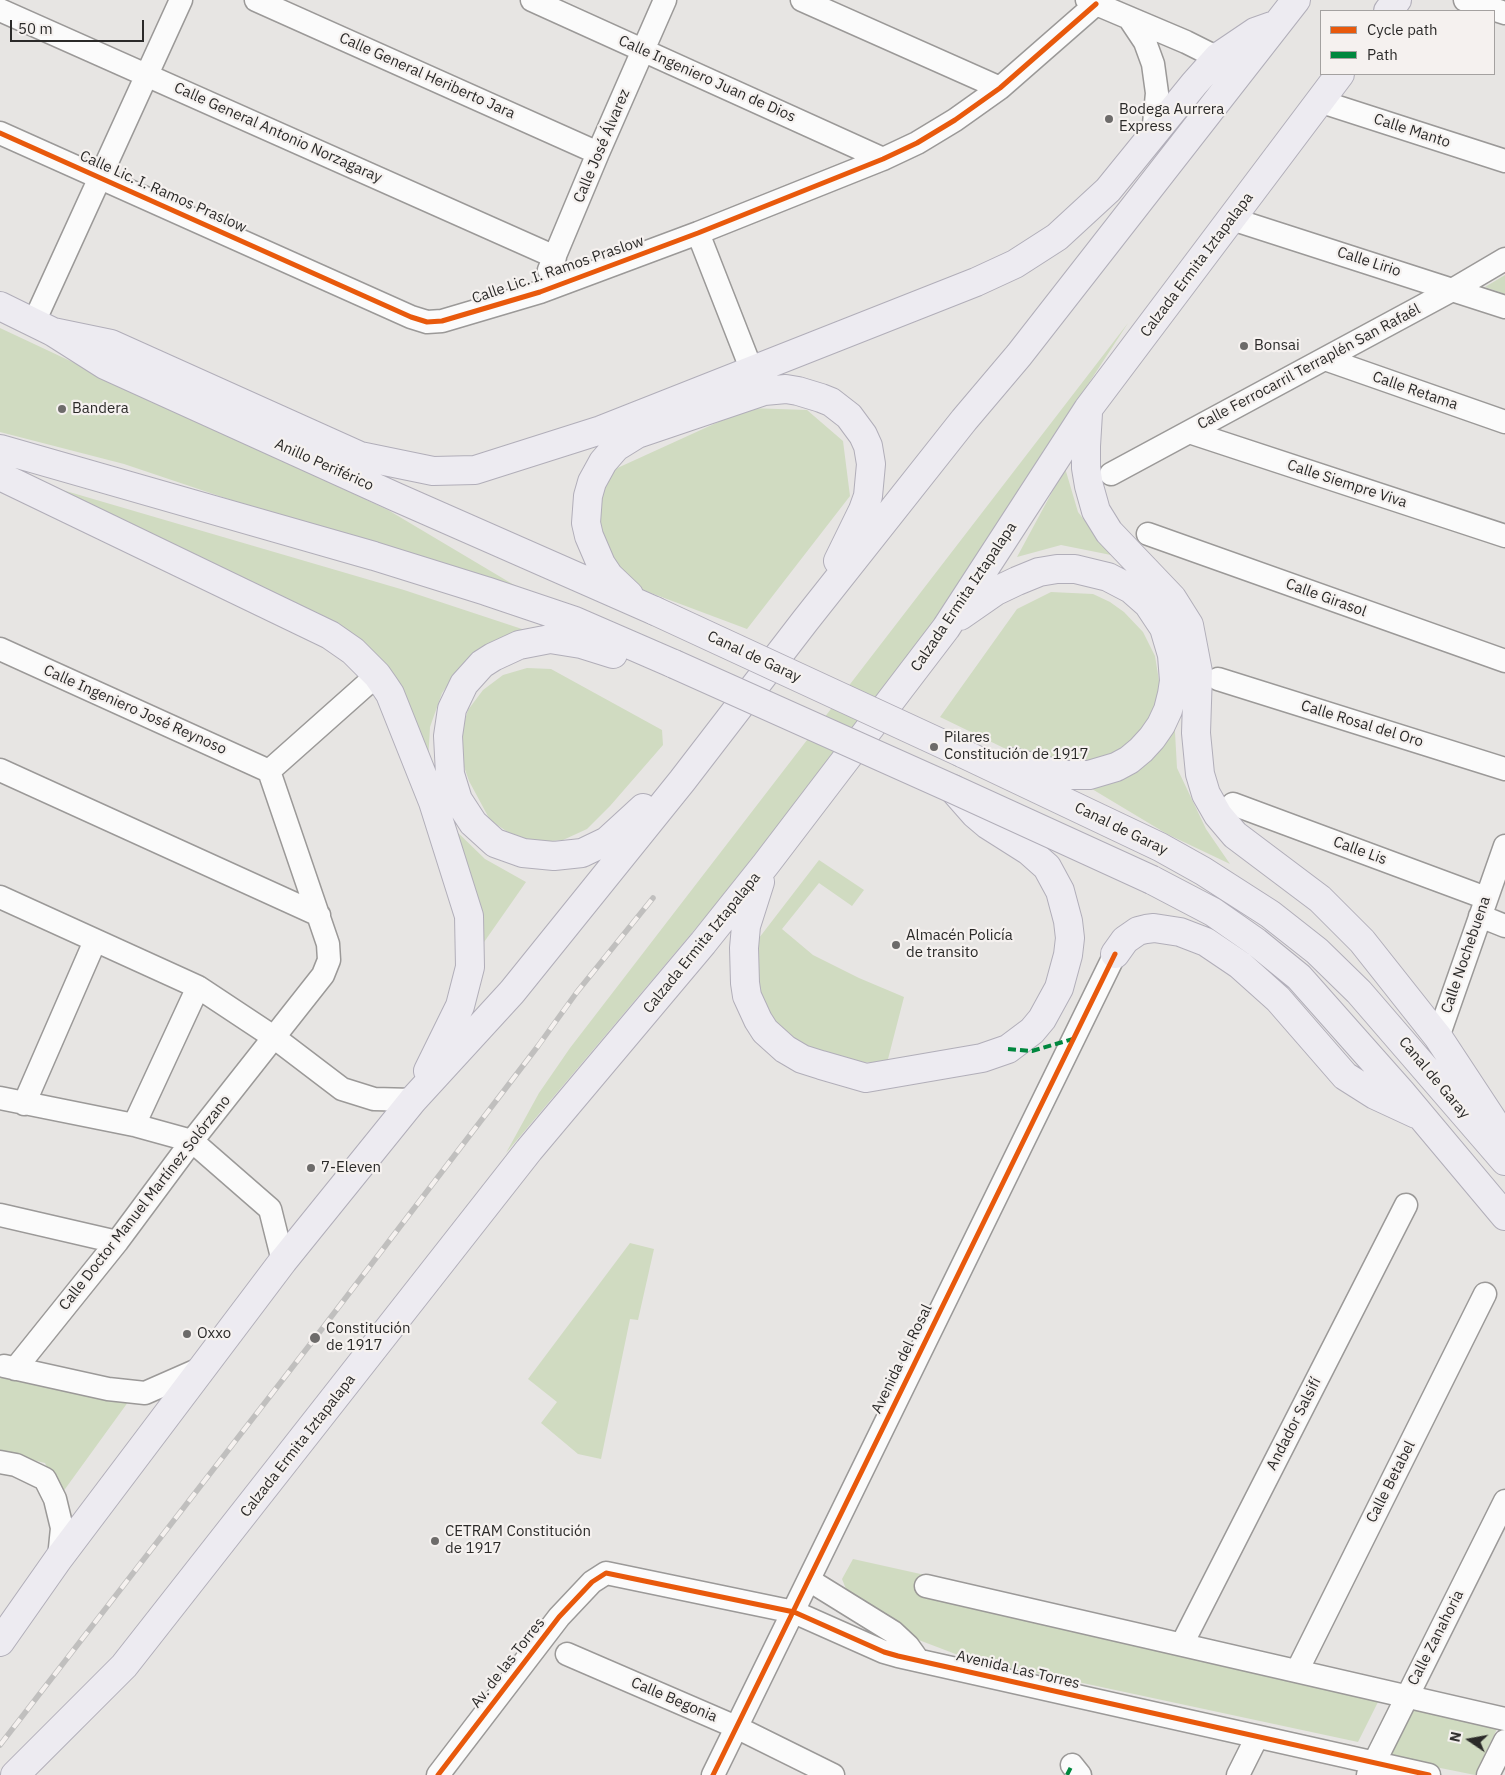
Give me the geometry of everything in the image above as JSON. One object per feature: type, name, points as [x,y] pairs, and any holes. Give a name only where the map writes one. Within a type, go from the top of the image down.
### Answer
[{"type":"main road","points":[[0,1642],[59,1558],[283,1261],[413,1100],[512,992],[682,781],[1296,0]]},
{"type":"main road","points":[[1389,10],[1397,0]]},
{"type":"main road","points":[[44,327],[111,344],[360,456],[432,471],[475,470],[601,430],[967,286],[1015,264],[1057,237],[1108,190],[1218,57],[1255,32],[1278,24]]},
{"type":"main road","name":"Calzada Ermita Iztapalapa","points":[[15,1775],[124,1666],[529,1150],[703,943],[766,864],[946,628],[1088,409],[1339,75]]},
{"type":"main road","name":"Anillo Periférico","points":[[0,306],[44,327],[105,365],[396,497],[655,611]]},
{"type":"main road","points":[[655,611],[630,596],[609,576],[597,557],[586,523],[588,496],[592,482],[608,456],[616,447],[637,434],[753,394],[786,389],[822,398],[841,409],[857,425],[868,446],[871,464],[870,481],[863,510],[839,558],[826,596]]},
{"type":"main road","points":[[1088,409],[1086,468],[1096,510],[1109,532],[1172,598],[1189,625],[1198,672],[1196,733],[1200,774],[1206,794],[1218,815],[1235,835],[1320,899],[1362,941],[1438,1037],[1505,1142]]},
{"type":"main road","points":[[0,449],[374,556],[575,621],[952,788],[1152,880],[1212,912],[1256,942],[1299,977],[1422,1116],[1505,1216]]},
{"type":"main road","points":[[0,476],[330,634],[354,651],[377,675],[390,694],[433,802],[469,916],[470,967],[460,1006],[413,1100]]},
{"type":"main road","points":[[946,628],[978,602],[1017,580],[1039,572],[1075,569],[1108,576],[1137,594],[1157,615],[1169,642],[1172,655],[1174,681],[1168,710],[1161,725],[1152,738],[1129,760],[1116,767],[1089,775],[1063,775],[1003,760],[962,753]]},
{"type":"main road","name":"Canal de Garay","points":[[655,611],[1160,847],[1245,897],[1318,951],[1379,1013],[1505,1161]]},
{"type":"main road","points":[[674,664],[624,657],[566,640],[550,639],[519,645],[493,657],[482,664],[464,684],[452,709],[448,736],[450,774],[455,794],[464,812],[483,834],[495,843],[523,853],[554,856],[570,855],[594,848],[619,831],[654,798],[682,781]]},
{"type":"main road","points":[[766,864],[746,926],[744,948],[745,983],[752,1008],[766,1031],[785,1049],[802,1059],[866,1078],[982,1058],[1002,1052],[1019,1041],[1042,1019],[1051,1006],[1065,972],[1070,938],[1068,921],[1055,879],[1038,858],[1002,836],[975,814],[952,788]]},
{"type":"main road","points":[[1115,954],[1131,935],[1146,929],[1154,928],[1180,932],[1206,942],[1240,965],[1278,999],[1345,1076],[1375,1095],[1422,1116]]},
{"type":"street","points":[[44,327],[100,178],[181,0]]},
{"type":"street","name":"Calle General Heriberto Jara","points":[[256,0],[598,153]]},
{"type":"street","name":"Calle Ingeniero Juan de Dios","points":[[532,0],[883,159]]},
{"type":"street","name":"Calle José Álvarez","points":[[540,292],[665,0]]},
{"type":"street","points":[[802,0],[1000,88]]},
{"type":"street","points":[[1465,0],[1505,13]]},
{"type":"street","points":[[1092,2],[1218,57],[1241,71]]},
{"type":"street","name":"Calle Lic. I. Ramos Praslow","points":[[0,133],[402,313],[427,322],[442,321],[540,292],[698,233],[883,159],[917,143],[955,120],[1000,88],[1092,2]]},
{"type":"street","name":"Calle General Antonio Norzagaray","points":[[0,10],[555,257]]},
{"type":"street","points":[[1129,18],[1145,42],[1153,64],[1157,93],[1153,135]]},
{"type":"street","name":"Calle Manto","points":[[1319,101],[1505,161]]},
{"type":"street","name":"Calle Lirio","points":[[1232,219],[1505,307]]},
{"type":"street","points":[[698,233],[752,371]]},
{"type":"street","name":"Calle Ferrocarril Terraplén San Rafaél","points":[[1111,474],[1454,289],[1505,259]]},
{"type":"street","name":"Calle Retama","points":[[1324,359],[1505,422]]},
{"type":"street","name":"Calle Siempre Viva","points":[[1189,432],[1505,536]]},
{"type":"street","name":"Calle Girasol","points":[[1148,534],[1505,661]]},
{"type":"street","name":"Calle Ingeniero José Reynoso","points":[[0,649],[269,771]]},
{"type":"street","points":[[269,771],[377,675]]},
{"type":"street","name":"Calle Rosal del Oro","points":[[1218,679],[1505,768]]},
{"type":"street","points":[[0,770],[319,915]]},
{"type":"street","name":"Calle Doctor Manuel Martínez Solórzano","points":[[8,1367],[117,1242],[192,1141],[323,975],[329,960],[328,944],[269,771]]},
{"type":"street","name":"Calle Lis","points":[[1233,804],[1483,907],[1505,926]]},
{"type":"street","name":"Calle Nochebuena","points":[[1438,1037],[1505,846]]},
{"type":"street","points":[[0,897],[198,987],[275,1038],[342,1089],[374,1099],[413,1100]]},
{"type":"street","points":[[24,1104],[95,941]]},
{"type":"street","name":"Avenida del Rosal","points":[[713,1775],[1115,954]]},
{"type":"street","points":[[134,1125],[198,987]]},
{"type":"street","points":[[0,1098],[134,1125],[192,1141],[270,1209],[283,1261]]},
{"type":"street","name":"Andador Salsifí","points":[[1182,1644],[1406,1205]]},
{"type":"street","points":[[0,1215],[117,1242]]},
{"type":"street","name":"Calle Betabel","points":[[1297,1671],[1485,1294]]},
{"type":"street","points":[[8,1367],[108,1389],[145,1393],[202,1368]]},
{"type":"street","points":[[0,1462],[16,1465],[45,1478],[55,1498],[62,1528],[59,1558]]},
{"type":"street","name":"Calle Zanahoria","points":[[1371,1769],[1505,1501]]},
{"type":"street","name":"Avenida Las Torres","points":[[606,1572],[794,1612],[884,1652],[1257,1737],[1371,1769],[1429,1775]]},
{"type":"street","name":"Av. de las Torres","points":[[438,1775],[559,1617],[592,1582],[606,1572]]},
{"type":"street","points":[[809,1580],[893,1632],[908,1646],[918,1660]]},
{"type":"street","points":[[926,1586],[1505,1719]]},
{"type":"street","name":"Calle Begonia","points":[[567,1654],[736,1727],[833,1775]]},
{"type":"street","points":[[1238,1775],[1257,1737]]},
{"type":"street","points":[[1488,1775],[1505,1741]]},
{"type":"green space","points":[[1505,275],[1505,294],[1485,287]]},
{"type":"green space","points":[[1128,323],[913,653],[712,909],[506,1153],[539,1093],[570,1048]]},
{"type":"green space","points":[[0,328],[388,510],[546,604],[124,464],[0,432]]},
{"type":"green space","points":[[749,408],[807,410],[843,441],[850,496],[747,629],[635,587],[615,569],[597,520],[601,494],[613,470]]},
{"type":"green space","points":[[1065,468],[1078,512],[1111,555],[1061,545],[1017,557]]},
{"type":"green space","points":[[18,477],[404,590],[525,630],[492,643],[463,664],[442,693],[430,727],[428,762],[340,635]]},
{"type":"green space","points":[[1051,592],[1093,594],[1110,602],[1124,612],[1143,632],[1155,656],[1159,681],[1174,714],[1177,768],[1206,829],[1230,864],[1167,834],[1062,771],[1043,767],[940,717],[1017,609]]},
{"type":"green space","points":[[527,668],[551,669],[662,730],[663,745],[610,806],[587,829],[563,840],[537,842],[512,835],[490,820],[469,781],[461,758],[461,733],[468,710],[483,690],[503,675]]},
{"type":"green space","points":[[451,826],[485,859],[526,882],[482,945]]},
{"type":"green space","points":[[819,860],[864,890],[852,906],[819,883],[782,929],[813,955],[859,978],[904,997],[887,1063],[855,1062],[817,1055],[771,1029],[749,951]]},
{"type":"green space","points":[[630,1243],[654,1249],[638,1320],[630,1319],[601,1459],[578,1454],[541,1423],[557,1402],[528,1379]]},
{"type":"green space","points":[[0,1370],[131,1398],[60,1496],[45,1463],[0,1452]]},
{"type":"green space","points":[[853,1559],[925,1575],[923,1594],[1380,1698],[1358,1742],[966,1658],[903,1634],[846,1589],[842,1579]]},
{"type":"green space","points":[[1412,1707],[1497,1729],[1475,1775],[1386,1757]]},
{"type":"railway","points":[[0,1745],[315,1338],[538,1046],[577,992],[653,898]]},
{"type":"marked path","points":[[1008,1049],[1032,1051],[1073,1039]]},
{"type":"marked path","points":[[1067,1775],[1072,1765]]},
{"type":"cycle path","points":[[0,133],[411,317],[427,322],[442,321],[540,292],[698,233],[883,159],[917,143],[955,120],[1000,88],[1096,4]]},
{"type":"cycle path","points":[[713,1775],[1115,954]]},
{"type":"cycle path","points":[[438,1775],[559,1617],[592,1582],[606,1573],[794,1612],[884,1652],[898,1656],[1429,1775]]},
{"type":"place","name":"Bodega Aurrera Express","points":[[1109,119]]},
{"type":"place","name":"Bonsai","points":[[1244,346]]},
{"type":"place","name":"Bandera","points":[[62,409]]},
{"type":"place","name":"Pilares Constitución de 1917","points":[[934,747]]},
{"type":"place","name":"Almacén Policía de transito","points":[[896,945]]},
{"type":"place","name":"7-Eleven","points":[[311,1168]]},
{"type":"place","name":"Oxxo","points":[[187,1334]]},
{"type":"place","name":"Constitución de 1917","points":[[315,1338]]},
{"type":"place","name":"CETRAM Constitución de 1917","points":[[435,1541]]}]
